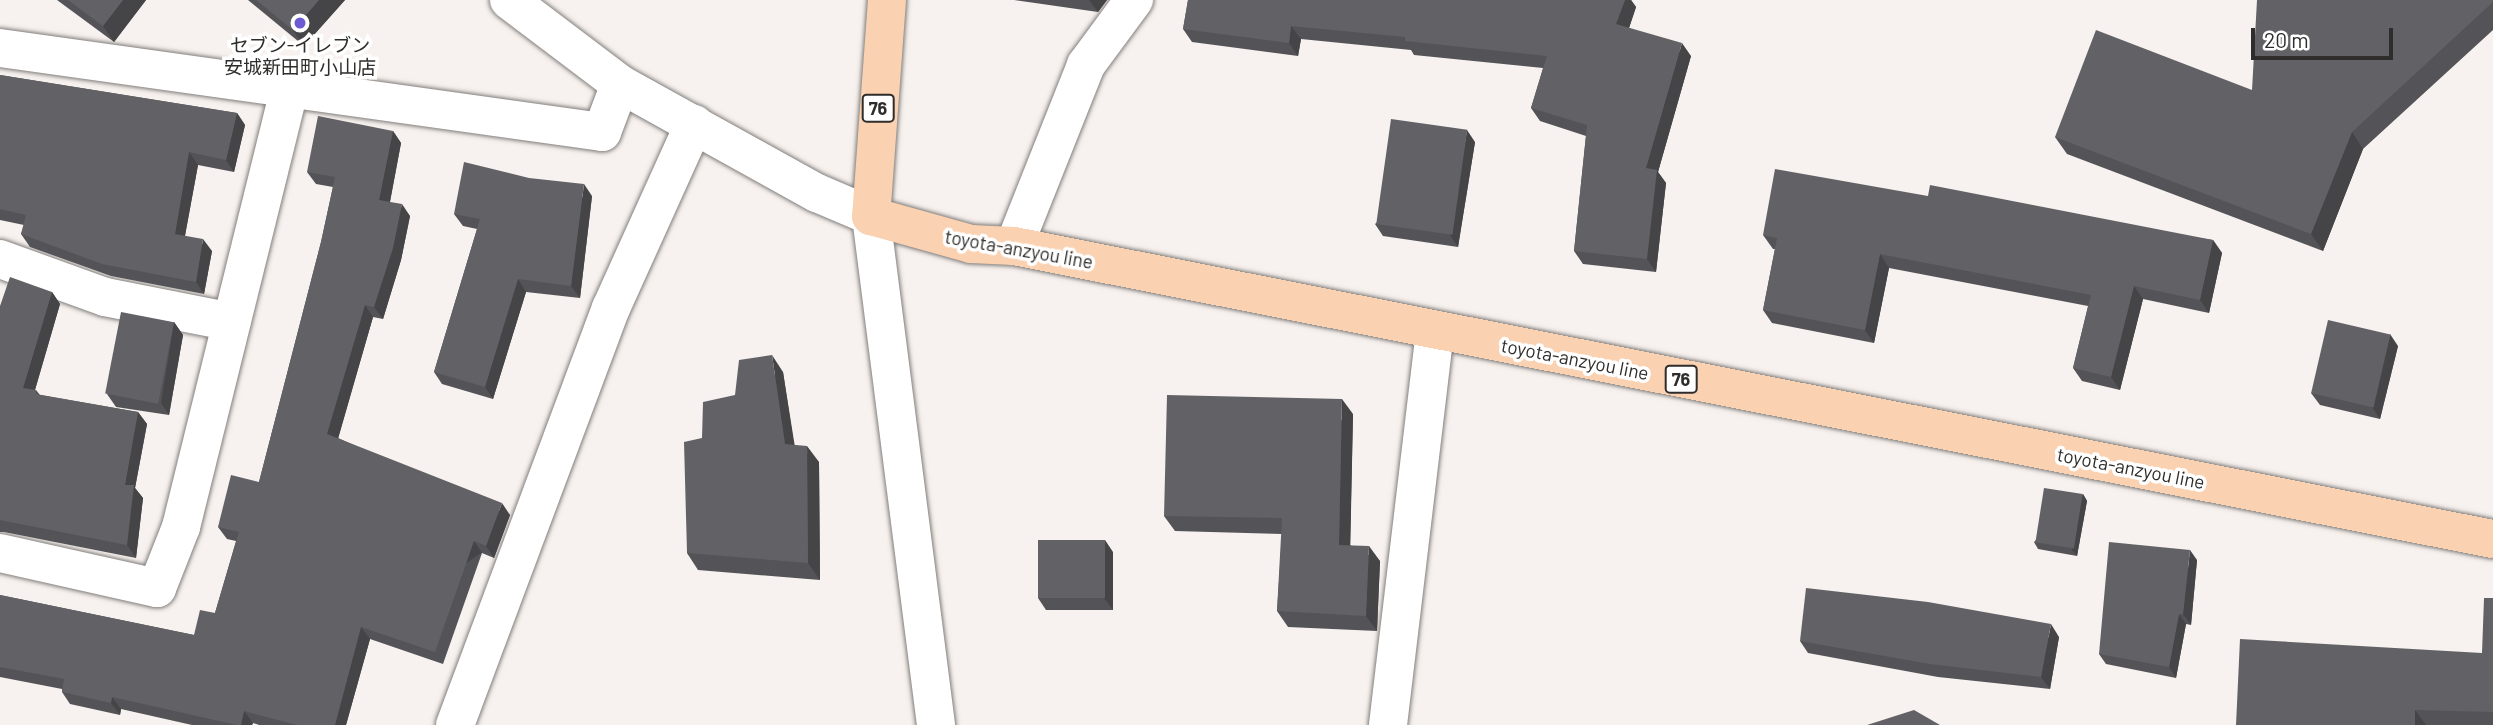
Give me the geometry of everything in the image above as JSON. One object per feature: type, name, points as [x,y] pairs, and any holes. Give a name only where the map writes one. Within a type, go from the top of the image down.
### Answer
[{"type":"main road","name":"76","points":[[871,216],[887,0]]},
{"type":"main road","name":"toyota-anzyou line","points":[[871,216],[971,244],[1014,246],[2493,539]]},
{"type":"street","points":[[509,0],[620,84],[817,193],[871,216],[936,725]]},
{"type":"street","points":[[1014,246],[1086,65],[1134,0]]},
{"type":"street","points":[[0,48],[602,132],[620,84]]},
{"type":"street","points":[[0,553],[157,588],[181,527],[290,88]]},
{"type":"street","points":[[455,725],[611,308],[694,124]]},
{"type":"street","points":[[0,259],[105,296],[232,322]]},
{"type":"street","points":[[1388,725],[1435,331]]},
{"type":"building","points":[[68,0],[123,0],[103,26]]},
{"type":"building","points":[[256,0],[319,0],[293,30]]},
{"type":"building","points":[[1188,0],[1625,0],[1616,24],[1682,43],[1646,168],[1657,170],[1647,259],[1574,251],[1587,125],[1531,108],[1547,56],[1405,41],[1405,37],[1291,26],[1289,43],[1183,29]]},
{"type":"building","points":[[2257,0],[2493,2],[2352,132],[2311,234],[2055,137],[2096,30],[2252,90]]},
{"type":"building","points":[[0,75],[237,113],[226,160],[189,152],[175,234],[203,239],[196,282],[102,264],[21,234],[26,215],[0,209]]},
{"type":"building","points":[[318,116],[393,131],[379,200],[402,204],[393,248],[374,307],[365,305],[327,434],[502,503],[486,546],[474,541],[435,652],[361,627],[335,725],[297,725],[244,711],[241,725],[237,725],[112,697],[111,703],[62,692],[64,679],[0,667],[0,595],[194,635],[200,610],[215,613],[239,532],[218,527],[231,475],[259,482],[321,242],[335,177],[307,172]]},
{"type":"building","points":[[1391,119],[1467,130],[1452,235],[1376,224]]},
{"type":"building","points":[[464,162],[529,178],[584,184],[571,286],[518,279],[485,387],[434,372],[480,219],[454,214]]},
{"type":"building","points":[[1775,169],[1928,196],[1930,185],[2213,240],[2200,300],[2134,286],[2111,377],[2073,368],[2091,295],[1880,254],[1865,330],[1763,310],[1777,238],[1763,235]]},
{"type":"building","points":[[10,277],[52,292],[23,388],[36,390],[36,394],[138,412],[125,485],[134,485],[127,545],[0,520],[0,306]]},
{"type":"building","points":[[121,312],[174,322],[158,404],[105,393]]},
{"type":"building","points":[[2328,320],[2390,334],[2373,407],[2311,393]]},
{"type":"building","points":[[772,355],[785,444],[807,446],[808,563],[687,553],[684,442],[702,438],[703,402],[735,395],[739,360]]},
{"type":"building","points":[[1167,395],[1342,399],[1339,545],[1369,546],[1366,616],[1277,611],[1282,518],[1164,516]]},
{"type":"building","points":[[2044,488],[2083,494],[2074,548],[2035,542]]},
{"type":"building","points":[[1038,540],[1105,540],[1105,598],[1038,598]]},
{"type":"building","points":[[2109,542],[2190,550],[2183,614],[2179,614],[2169,667],[2099,654]]},
{"type":"building","points":[[1806,588],[1928,602],[2051,624],[2041,677],[1930,664],[1800,641]]},
{"type":"building","points":[[2484,598],[2493,598],[2493,712],[2415,710],[2415,725],[2236,725],[2240,639],[2482,653]]},
{"type":"building","points":[[1914,710],[1940,725],[1867,725]]},
{"type":"place","name":"セブン-イレブン 安城新田町小山店","points":[[300,23]]}]
